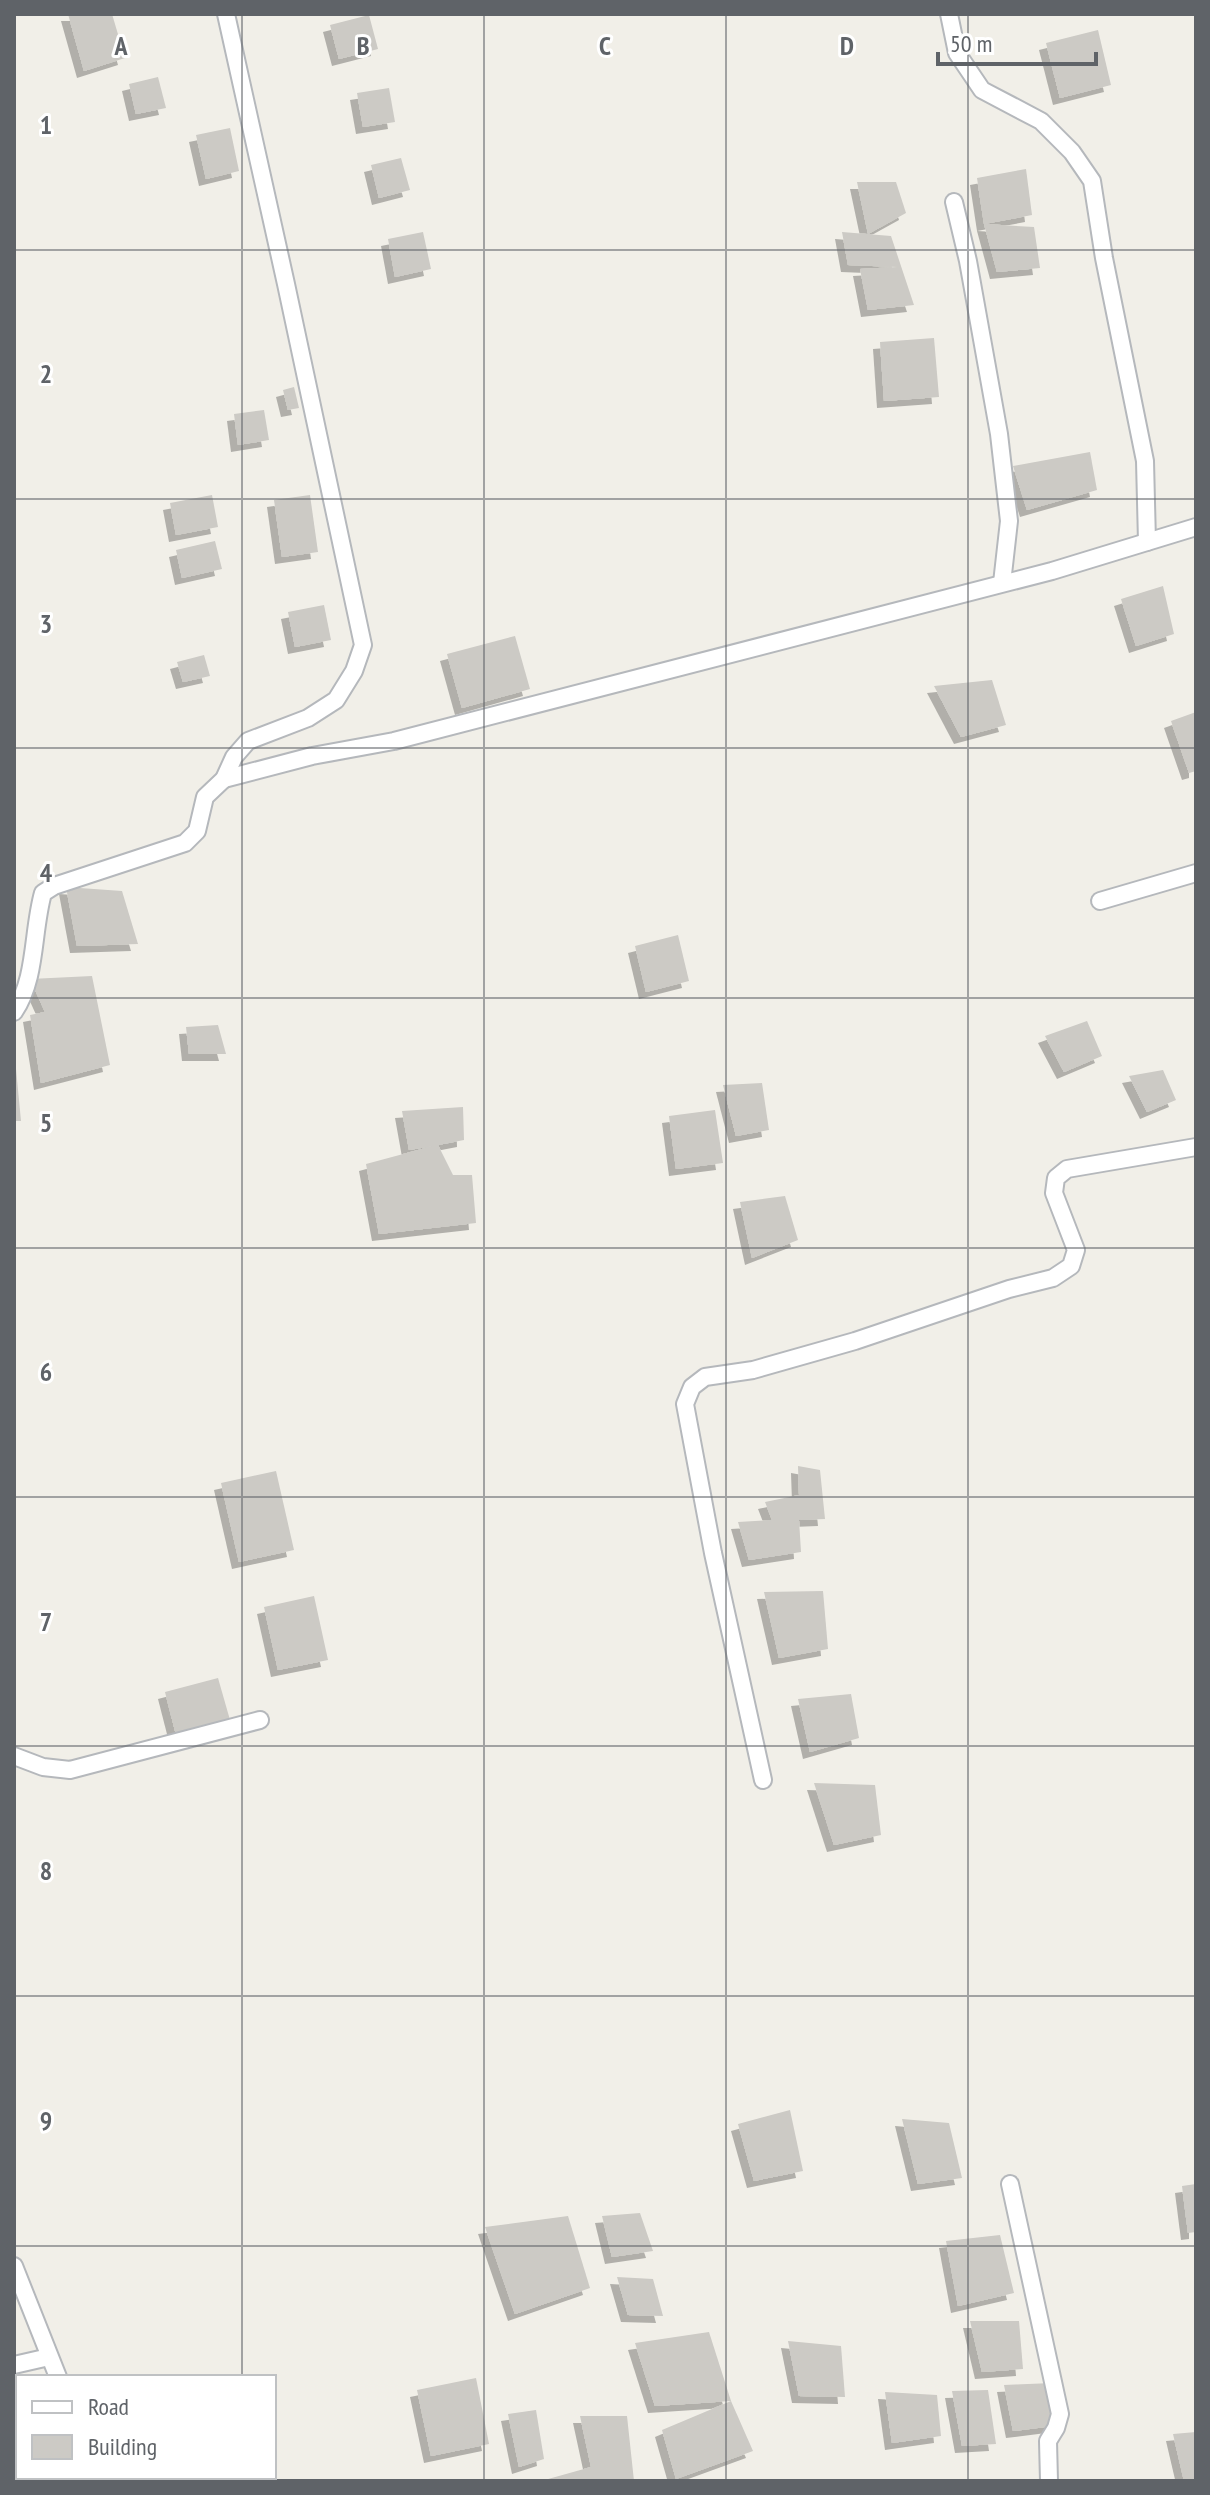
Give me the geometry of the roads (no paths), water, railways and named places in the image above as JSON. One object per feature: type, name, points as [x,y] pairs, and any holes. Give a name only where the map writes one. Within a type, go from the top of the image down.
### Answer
[{"type":"street","points":[[14,1012],[22,1001],[33,958],[37,914],[43,893],[54,886],[185,843],[197,831],[205,797],[224,779],[234,757],[248,741],[308,718],[336,700],[354,671],[363,645],[226,14]]},
{"type":"street","points":[[949,14],[957,53],[982,90],[1041,121],[1072,152],[1092,181],[1104,258],[1145,461],[1147,542]]},
{"type":"street","points":[[954,202],[968,261],[999,434],[1009,521],[1002,583]]},
{"type":"street","points":[[224,779],[312,756],[394,741],[1002,583],[1196,527]]},
{"type":"street","points":[[1100,901],[1196,873]]},
{"type":"street","points":[[763,1780],[713,1553],[685,1404],[692,1387],[705,1377],[753,1370],[855,1341],[1009,1289],[1053,1278],[1071,1266],[1076,1250],[1054,1193],[1056,1178],[1067,1169],[1196,1147]]},
{"type":"street","points":[[14,1756],[43,1767],[70,1770],[260,1720]]},
{"type":"street","points":[[1010,2184],[1060,2414],[1048,2441],[1049,2481]]},
{"type":"street","points":[[14,2266],[57,2375]]},
{"type":"street","points":[[14,2365],[49,2357]]}]
